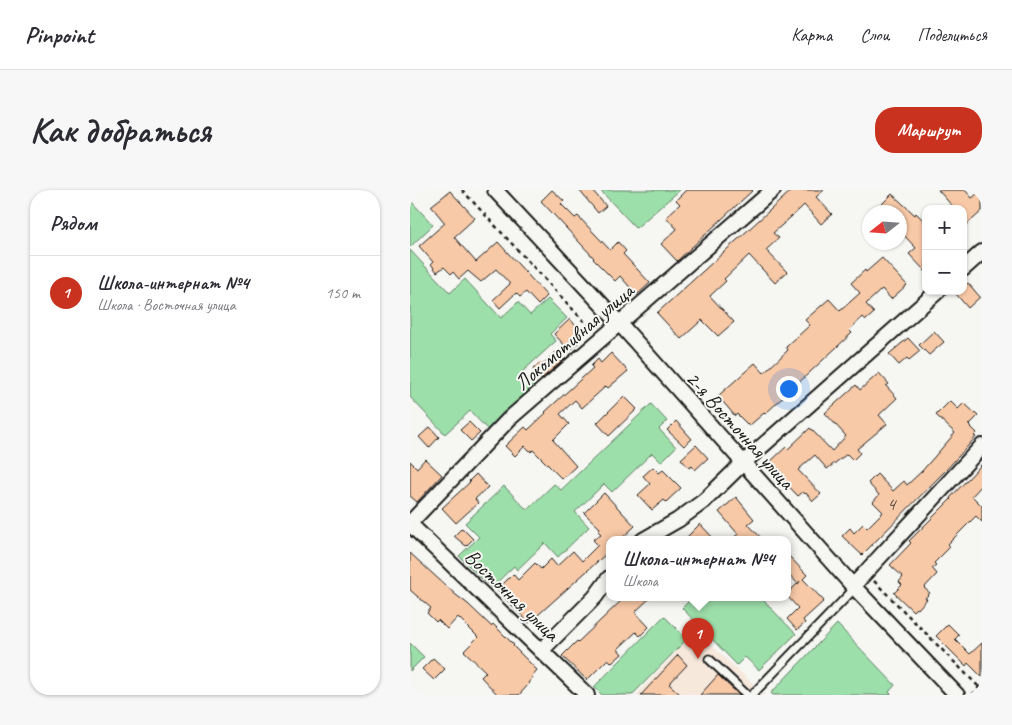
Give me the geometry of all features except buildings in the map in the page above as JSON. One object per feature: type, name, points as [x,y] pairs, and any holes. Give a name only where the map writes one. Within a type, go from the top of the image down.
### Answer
[{"type":"street","name":"2-я Восточная улица","points":[[495,190],[620,324],[854,587],[957,695]]},
{"type":"street","name":"Локомотивная улица","points":[[410,524],[510,419],[773,190]]},
{"type":"street","points":[[967,265],[982,252]]},
{"type":"street","points":[[650,536],[678,520],[704,501],[743,463],[933,295]]},
{"type":"street","points":[[854,587],[982,446]]},
{"type":"street","name":"Восточная улица","points":[[410,524],[587,695]]},
{"type":"street","points":[[541,651],[595,597],[606,582]]},
{"type":"lane","points":[[752,695],[854,587]]},
{"type":"lane","points":[[709,659],[747,695]]},
{"type":"path","points":[[462,190],[602,340]]},
{"type":"path","points":[[865,573],[981,687],[972,695]]},
{"type":"shaded area","points":[[696,631],[765,695],[636,695]]},
{"type":"green space","points":[[600,190],[680,190],[636,228]]},
{"type":"green space","points":[[410,200],[433,225],[410,247]]},
{"type":"green space","points":[[410,250],[450,293],[465,279],[501,318],[518,302],[530,315],[548,299],[567,318],[550,334],[556,341],[522,372],[535,386],[488,430],[470,411],[445,434],[410,397]]},
{"type":"green space","points":[[651,404],[667,421],[659,429],[676,447],[661,462],[652,453],[612,492],[604,484],[575,512],[589,527],[558,557],[545,543],[517,570],[514,566],[491,588],[459,556],[479,537],[465,523],[504,486],[527,510],[554,484],[561,490]]},
{"type":"green space","points":[[689,601],[764,601],[796,634],[759,670],[745,657],[737,665],[682,608]]},
{"type":"green space","points":[[664,616],[687,639],[632,695],[602,695],[594,687]]},
{"type":"green space","points":[[837,624],[895,685],[889,692],[892,695],[773,695],[771,693]]},
{"type":"green space","points":[[410,643],[424,657],[410,671]]},
{"type":"place","name":"Школа-интернат №4","points":[[698,659]]}]
